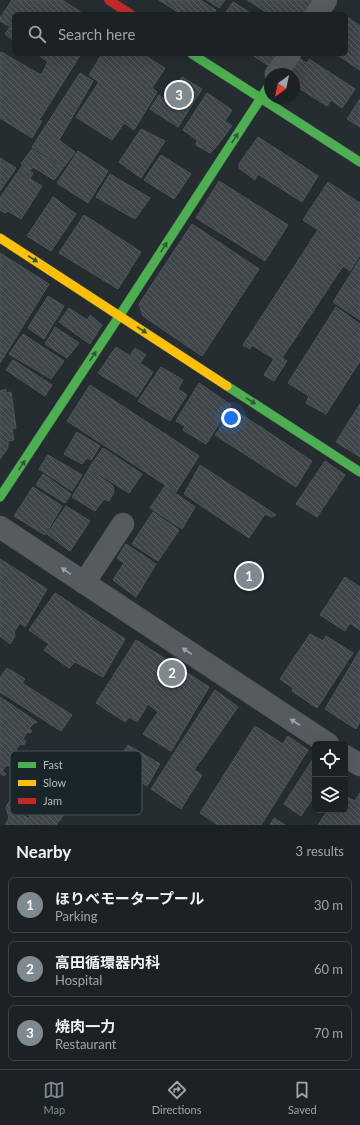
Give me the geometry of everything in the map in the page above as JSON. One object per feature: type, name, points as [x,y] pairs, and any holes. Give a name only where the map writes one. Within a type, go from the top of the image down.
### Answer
[{"type":"street","points":[[109,0],[127,12]]},
{"type":"street","points":[[317,12],[326,0]]},
{"type":"street","points":[[195,56],[360,162]]},
{"type":"street","points":[[280,68],[289,56]]},
{"type":"street","points":[[0,497],[264,93]]},
{"type":"street","points":[[0,238],[360,472]]},
{"type":"street","points":[[84,583],[122,524]]},
{"type":"street","points":[[0,527],[323,741]]},
{"type":"street","points":[[348,758],[360,766]]},
{"type":"building","points":[[12,0],[62,0],[81,12],[12,12],[12,39],[5,34],[10,27],[0,21],[0,18]]},
{"type":"building","points":[[159,0],[200,0],[216,10],[215,12],[178,12]]},
{"type":"building","points":[[207,0],[225,0],[219,8]]},
{"type":"building","points":[[247,0],[313,0],[305,12],[266,12]]},
{"type":"building","points":[[233,2],[249,12],[226,12]]},
{"type":"building","points":[[348,17],[360,26],[360,70],[339,56],[348,56]]},
{"type":"building","points":[[1,52],[41,75],[48,62],[40,56],[80,56],[39,120],[42,121],[32,138],[0,118]]},
{"type":"building","points":[[101,56],[145,56],[165,68],[152,88],[157,92],[134,130],[124,123],[112,140],[76,117],[99,82],[89,75]]},
{"type":"building","points":[[254,56],[276,56],[269,66]]},
{"type":"building","points":[[300,59],[307,63],[309,59],[355,89],[342,108],[331,100],[327,106],[300,89],[300,68],[294,68]]},
{"type":"building","points":[[80,73],[93,81],[59,140],[75,152],[64,167],[32,147]]},
{"type":"building","points":[[182,77],[202,89],[178,127],[150,109],[159,95],[165,100]]},
{"type":"building","points":[[207,93],[232,110],[225,121],[232,126],[210,153],[196,145],[197,140],[183,130]]},
{"type":"building","points":[[360,99],[360,127],[347,119]]},
{"type":"building","points":[[141,129],[165,141],[141,178],[119,162]]},
{"type":"building","points":[[258,137],[318,176],[302,202],[258,174],[255,180],[239,168],[239,164]]},
{"type":"building","points":[[32,149],[63,168],[54,180],[33,167],[31,170],[21,164]]},
{"type":"building","points":[[78,151],[108,171],[88,203],[57,183]]},
{"type":"building","points":[[161,155],[191,174],[174,199],[144,180]]},
{"type":"building","points":[[0,158],[16,168],[0,191]]},
{"type":"building","points":[[22,166],[33,173],[30,179],[42,186],[21,219],[8,211],[5,213],[0,210],[0,198]]},
{"type":"building","points":[[110,174],[150,198],[135,219],[96,197]]},
{"type":"building","points":[[219,181],[288,225],[265,261],[196,218]]},
{"type":"building","points":[[328,182],[360,203],[360,255],[350,271],[343,266],[282,358],[287,361],[274,381],[264,375],[274,359],[252,345],[250,349],[243,345],[318,230],[303,220]]},
{"type":"building","points":[[53,197],[76,214],[51,251],[27,236]]},
{"type":"building","points":[[84,215],[141,252],[118,289],[59,253]]},
{"type":"building","points":[[192,224],[259,269],[202,356],[143,316],[139,304]]},
{"type":"building","points":[[0,253],[49,284],[0,363]]},
{"type":"building","points":[[360,259],[360,320],[333,302]]},
{"type":"building","points":[[48,296],[64,306],[44,339],[28,328]]},
{"type":"building","points":[[336,307],[360,324],[360,361],[326,414],[306,403],[309,396],[288,383]]},
{"type":"building","points":[[69,308],[87,320],[90,315],[102,325],[90,344],[59,322]]},
{"type":"building","points":[[55,327],[79,343],[67,358],[45,344]]},
{"type":"building","points":[[23,334],[64,361],[51,379],[9,354]]},
{"type":"building","points":[[116,347],[130,356],[135,348],[146,355],[140,363],[153,372],[137,397],[98,373]]},
{"type":"building","points":[[13,360],[52,385],[45,396],[6,370]]},
{"type":"building","points":[[161,367],[183,380],[178,389],[187,395],[170,421],[138,401]]},
{"type":"building","points":[[199,383],[231,405],[206,444],[183,430],[185,426],[176,421]]},
{"type":"building","points":[[90,385],[199,456],[176,492],[67,421]]},
{"type":"building","points":[[6,389],[6,393],[11,392],[16,428],[12,429],[14,440],[8,441],[8,448],[0,459],[0,391]]},
{"type":"building","points":[[360,404],[360,457],[336,442]]},
{"type":"building","points":[[233,409],[312,461],[296,487],[215,435]]},
{"type":"building","points":[[77,432],[100,446],[91,460],[87,458],[82,464],[64,454]]},
{"type":"building","points":[[103,448],[142,474],[129,493],[89,468]]},
{"type":"building","points":[[48,455],[82,475],[72,491],[39,469]]},
{"type":"building","points":[[325,461],[345,475],[317,517],[296,504]]},
{"type":"building","points":[[200,465],[276,515],[272,517],[265,514],[249,538],[184,494]]},
{"type":"building","points":[[89,469],[113,486],[114,492],[109,501],[104,499],[95,511],[72,497]]},
{"type":"building","points":[[43,474],[71,494],[65,503],[36,485]]},
{"type":"building","points":[[165,486],[195,507],[182,529],[150,508]]},
{"type":"building","points":[[33,487],[62,506],[45,535],[14,516]]},
{"type":"building","points":[[66,506],[90,521],[70,551],[47,534]]},
{"type":"building","points":[[153,512],[179,530],[158,561],[132,544]]},
{"type":"building","points":[[126,544],[156,564],[136,597],[113,580],[124,563],[117,558]]},
{"type":"building","points":[[0,559],[47,589],[25,627],[20,623],[14,632],[15,636],[10,644],[0,636]]},
{"type":"building","points":[[345,577],[360,587],[360,630],[350,623],[345,631],[320,615]]},
{"type":"building","points":[[55,593],[125,639],[103,677],[75,662],[69,668],[44,650],[49,644],[29,630]]},
{"type":"building","points":[[310,634],[323,641],[326,636],[353,653],[317,708],[292,691],[293,688],[280,679]]},
{"type":"building","points":[[136,640],[209,687],[171,751],[143,734],[158,712],[148,704],[137,722],[129,717],[125,722],[96,703]]},
{"type":"building","points":[[360,650],[360,721],[356,729],[325,709]]},
{"type":"building","points":[[7,668],[25,679],[22,683],[72,715],[61,731],[0,692],[0,678]]},
{"type":"building","points":[[215,690],[238,707],[194,770],[202,775],[181,809],[151,789]]},
{"type":"building","points":[[0,697],[37,722],[29,729],[32,731],[30,733],[27,732],[23,739],[26,741],[24,745],[20,744],[16,750],[17,751],[10,751],[10,767],[7,765],[2,771],[6,774],[4,776],[0,773]]},
{"type":"building","points":[[255,726],[283,744],[288,736],[308,750],[261,825],[218,825],[200,813]]},
{"type":"building","points":[[128,745],[138,751],[125,751]]},
{"type":"building","points":[[142,753],[160,764],[147,786],[142,783]]},
{"type":"building","points":[[312,761],[312,800],[301,816],[284,804]]},
{"type":"building","points":[[360,793],[360,825],[318,825],[326,813],[348,813],[348,798],[355,801]]},
{"type":"building","points":[[10,800],[10,815],[23,815],[28,818],[24,825],[5,825],[9,818],[6,807]]},
{"type":"building","points":[[29,815],[64,815],[56,825],[24,825],[30,816]]},
{"type":"building","points":[[274,818],[285,825],[270,825]]},
{"type":"traffic: fast","points":[[195,56],[360,162]]},
{"type":"traffic: fast","points":[[0,497],[264,93]]},
{"type":"traffic: fast","points":[[227,386],[360,472]]},
{"type":"traffic: slow","points":[[0,238],[227,386]]},
{"type":"traffic: jam","points":[[109,0],[127,12]]},
{"type":"place","name":"焼肉一力","points":[[179,95]]},
{"type":"place","name":"ほりべモータープール","points":[[249,576]]},
{"type":"place","name":"高田循環器内科","points":[[172,673]]}]
